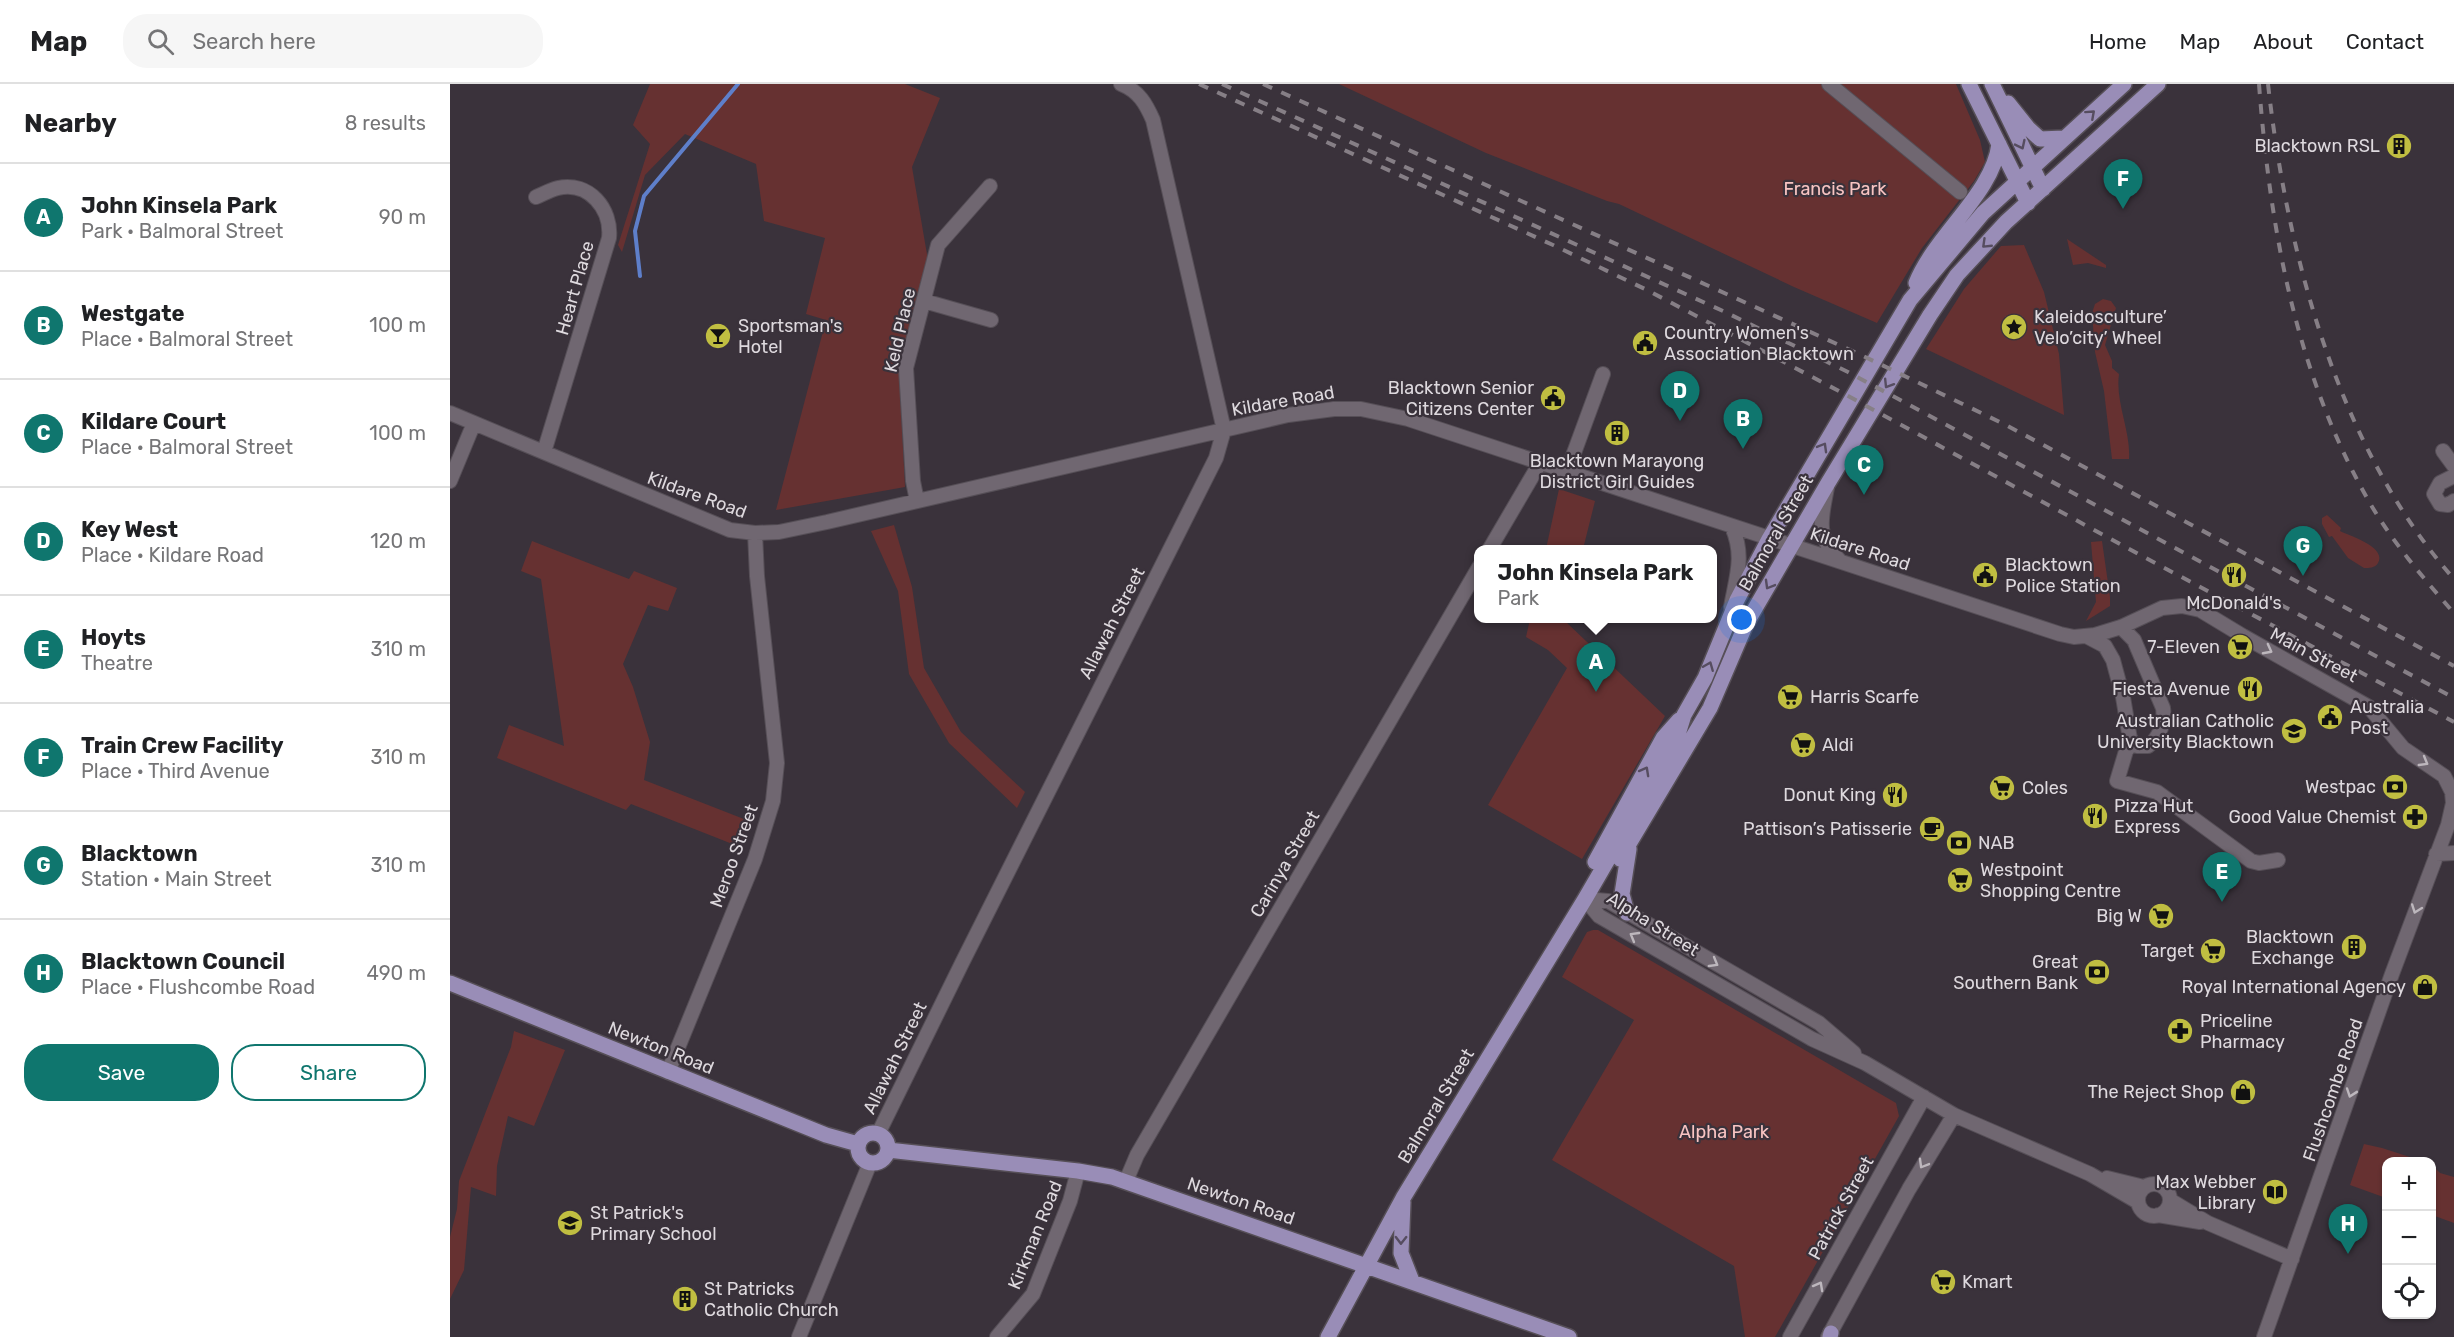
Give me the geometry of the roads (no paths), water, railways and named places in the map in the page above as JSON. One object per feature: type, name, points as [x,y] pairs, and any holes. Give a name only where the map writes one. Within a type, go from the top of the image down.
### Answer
[{"type":"main road","points":[[1969,84],[2028,203]]},
{"type":"main road","points":[[1993,84],[2040,139],[2064,138]]},
{"type":"main road","points":[[1993,84],[2043,189]]},
{"type":"main road","name":"Balmoral Street","points":[[1328,1337],[1403,1198],[1585,899],[1675,744],[1684,715],[1705,678],[1730,615],[1769,539],[1910,300],[1983,213],[2124,84]]},
{"type":"main road","name":"Balmoral Street","points":[[1585,899],[1604,885],[1630,843],[1710,708],[1746,624],[1828,483],[1930,315],[1957,275],[1974,255],[2028,203],[2158,84]]},
{"type":"main road","points":[[1910,300],[1920,274],[1938,243],[1991,174],[1997,159],[1999,144]]},
{"type":"main road","points":[[1628,913],[1622,894],[1630,843]]},
{"type":"main road","name":"Newton Road","points":[[450,983],[826,1135],[858,1144]]},
{"type":"main road","points":[[873,1133],[886,1140],[888,1150],[881,1161],[870,1163],[861,1157],[858,1144],[864,1136],[873,1133]]},
{"type":"main road","name":"Newton Road","points":[[888,1150],[1078,1171],[1126,1181],[1560,1335]]},
{"type":"main road","points":[[1403,1198],[1401,1253],[1412,1281]]},
{"type":"street","name":"Allawah Street","points":[[878,1134],[1216,458],[1224,430],[1153,120],[1145,101],[1121,84]]},
{"type":"street","points":[[1829,84],[1960,192]]},
{"type":"street","name":"Keld Place","points":[[917,501],[912,481],[905,376],[938,245],[990,186]]},
{"type":"street","name":"Heart Place","points":[[536,197],[558,188],[573,188],[586,192],[598,200],[607,213],[610,226],[609,238],[544,452]]},
{"type":"street","points":[[924,301],[991,320]]},
{"type":"street","points":[[1567,472],[1603,374]]},
{"type":"street","name":"Kildare Road","points":[[450,413],[707,521],[730,530],[755,533],[779,532],[1314,411],[1361,409],[1408,419],[2060,634],[2088,637],[2121,627]]},
{"type":"street","points":[[450,482],[474,423]]},
{"type":"street","points":[[2443,451],[2454,466]]},
{"type":"street","points":[[1491,545],[1540,463]]},
{"type":"street","points":[[2454,476],[2440,483],[2434,499],[2439,504],[2448,505],[2454,501]]},
{"type":"street","points":[[1828,483],[1821,525],[1827,545],[1842,563]]},
{"type":"street","points":[[1730,615],[1740,562],[1740,549],[1732,527]]},
{"type":"street","name":"Meroo Street","points":[[668,1072],[755,858],[773,801],[777,763],[757,576],[755,533]]},
{"type":"street","name":"Carinya Street","points":[[1126,1181],[1137,1155],[1474,576]]},
{"type":"street","name":"Main Street","points":[[2121,627],[2162,608],[2182,606],[2200,610],[2250,641],[2369,707],[2403,748],[2440,771],[2447,780],[2452,792],[2452,812],[2436,854]]},
{"type":"street","points":[[2088,637],[2105,646],[2113,660],[2123,697],[2130,739],[2132,743],[2142,747],[2152,743],[2162,725],[2164,713],[2159,696],[2143,665],[2134,640],[2121,627]]},
{"type":"street","points":[[2132,743],[2126,751],[2117,781],[2157,792],[2251,861],[2259,863],[2278,860]]},
{"type":"street","points":[[2436,854],[2454,854]]},
{"type":"street","name":"Flushcombe Road","points":[[2264,1337],[2436,854]]},
{"type":"street","name":"Alpha Street","points":[[1585,899],[1608,901],[1819,1023],[1865,1062]]},
{"type":"street","name":"Alpha Street","points":[[1585,899],[1599,916],[1812,1040],[1865,1062],[1954,1114],[2090,1174],[2138,1202]]},
{"type":"street","name":"Patrick Street","points":[[1790,1337],[1924,1097]]},
{"type":"street","points":[[1830,1336],[1909,1188],[1954,1114]]},
{"type":"street","points":[[799,1337],[870,1163]]},
{"type":"street","name":"Kirkman Road","points":[[998,1337],[1033,1294],[1071,1202],[1078,1171]]},
{"type":"street","name":"Alpha Street","points":[[2090,1174],[2144,1187]]},
{"type":"street","points":[[2158,1215],[2167,1209],[2170,1200],[2168,1192],[2162,1186],[2153,1184],[2144,1187],[2139,1194],[2138,1202],[2146,1214],[2208,1223]]},
{"type":"street","points":[[2170,1200],[2208,1223],[2292,1258]]},
{"type":"waterway","points":[[640,276],[635,231],[644,196],[738,84]]},
{"type":"railway","points":[[1199,84],[1647,290],[2454,722]]},
{"type":"railway","points":[[1222,84],[1723,311],[1848,372],[2454,698]]},
{"type":"railway","points":[[1263,84],[1859,354],[2006,425],[2454,666]]},
{"type":"railway","points":[[2259,84],[2270,191],[2279,245],[2304,349],[2321,400],[2342,449],[2376,513],[2408,558],[2454,613]]},
{"type":"railway","points":[[2268,84],[2289,215],[2305,281],[2325,346],[2349,410],[2379,470],[2413,527],[2454,579]]},
{"type":"place","name":"Blacktown RSL","points":[[2399,146]]},
{"type":"place","name":"Train Crew Facility","points":[[2123,209]]},
{"type":"place","name":"Kaleidosculture’ Velo’city’ Wheel","points":[[2014,327]]},
{"type":"place","name":"Sportsman's Hotel","points":[[718,336]]},
{"type":"place","name":"Country Women's Association Blacktown","points":[[1645,343]]},
{"type":"place","name":"Blacktown Senior Citizens Center","points":[[1553,398]]},
{"type":"place","name":"Key West","points":[[1680,421]]},
{"type":"place","name":"Blacktown Marayong District Girl Guides","points":[[1617,433]]},
{"type":"place","name":"Westgate","points":[[1743,449]]},
{"type":"place","name":"Kildare Court","points":[[1864,495]]},
{"type":"place","name":"Blacktown Police Station","points":[[1985,575]]},
{"type":"place","name":"McDonald's","points":[[2234,575]]},
{"type":"place","name":"Blacktown","points":[[2303,576]]},
{"type":"place","name":"7-Eleven","points":[[2240,647]]},
{"type":"place","name":"Fiesta Avenue","points":[[2250,689]]},
{"type":"place","name":"John Kinsela Park","points":[[1596,692]]},
{"type":"place","name":"Harris Scarfe","points":[[1790,697]]},
{"type":"place","name":"Australia Post","points":[[2330,717]]},
{"type":"place","name":"Australian Catholic University Blacktown","points":[[2294,731]]},
{"type":"place","name":"Aldi","points":[[1803,745]]},
{"type":"place","name":"Westpac","points":[[2395,787]]},
{"type":"place","name":"Coles","points":[[2002,788]]},
{"type":"place","name":"Donut King","points":[[1895,795]]},
{"type":"place","name":"Pizza Hut Express","points":[[2095,816]]},
{"type":"place","name":"Good Value Chemist","points":[[2415,817]]},
{"type":"place","name":"Pattison’s Patisserie","points":[[1932,829]]},
{"type":"place","name":"NAB","points":[[1959,843]]},
{"type":"place","name":"Westpoint Shopping Centre","points":[[1960,880]]},
{"type":"place","name":"Hoyts","points":[[2222,902]]},
{"type":"place","name":"Big W","points":[[2161,916]]},
{"type":"place","name":"Blacktown Exchange","points":[[2354,947]]},
{"type":"place","name":"Target","points":[[2213,951]]},
{"type":"place","name":"Great Southern Bank","points":[[2097,972]]},
{"type":"place","name":"Royal International Agency","points":[[2425,987]]},
{"type":"place","name":"Priceline Pharmacy","points":[[2180,1031]]},
{"type":"place","name":"The Reject Shop","points":[[2243,1092]]},
{"type":"place","name":"Max Webber Library","points":[[2275,1192]]},
{"type":"place","name":"St Patrick's Primary School","points":[[570,1223]]},
{"type":"place","name":"Blacktown Council","points":[[2348,1254]]},
{"type":"place","name":"Kmart","points":[[1943,1282]]},
{"type":"place","name":"St Patricks Catholic Church","points":[[685,1299]]},
{"type":"park label","name":"Francis Park","points":[[1835,189]]},
{"type":"park label","name":"Alpha Park","points":[[1724,1132]]}]
